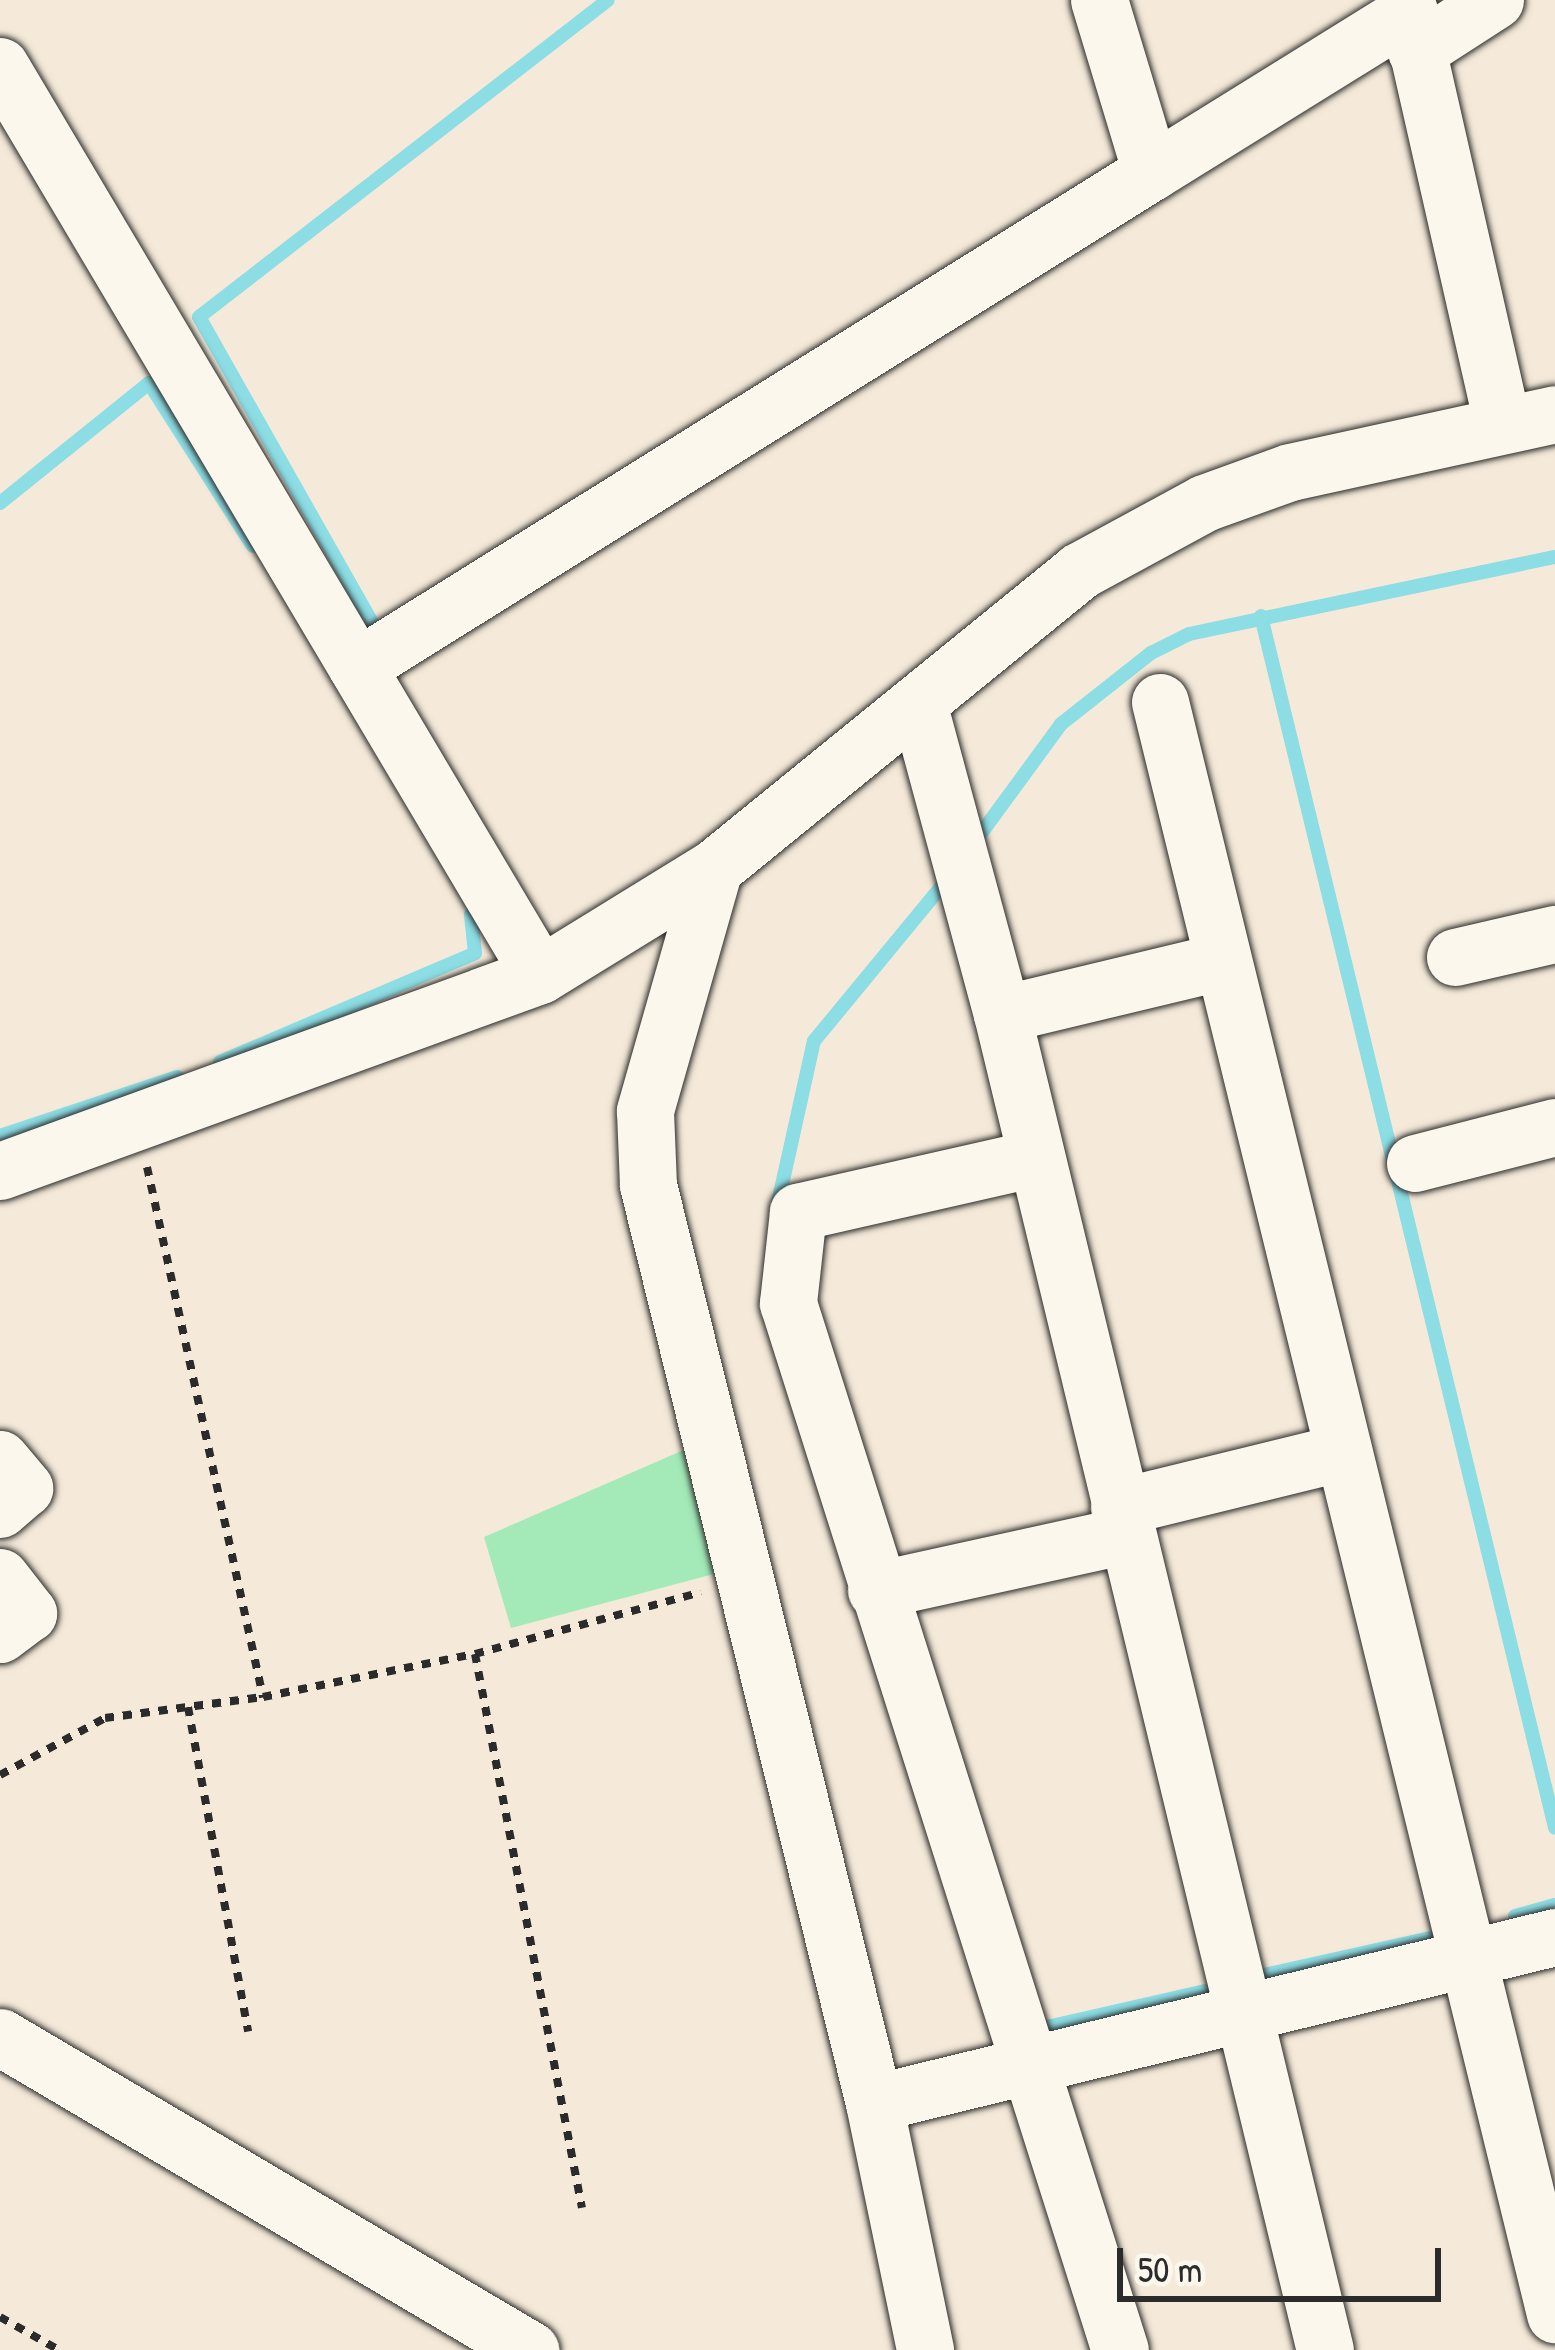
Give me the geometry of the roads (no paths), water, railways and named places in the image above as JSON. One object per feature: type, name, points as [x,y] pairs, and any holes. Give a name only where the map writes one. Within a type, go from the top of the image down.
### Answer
[{"type":"street","points":[[1099,0],[1151,172]]},
{"type":"street","points":[[357,667],[1151,172],[1411,21],[1496,0]]},
{"type":"street","points":[[0,1171],[540,975],[714,868],[1079,571],[1204,502],[1290,472],[1528,417],[1411,21]]},
{"type":"street","points":[[6,86],[540,975]]},
{"type":"street","points":[[1160,702],[1555,2314]]},
{"type":"street","points":[[918,703],[1002,1014],[1123,1521],[1248,2012],[1325,2350]]},
{"type":"street","points":[[714,868],[645,1111],[660,1259],[874,2103],[925,2350]]},
{"type":"street","points":[[1455,957],[1555,934]]},
{"type":"street","points":[[1002,1014],[1223,961]]},
{"type":"street","points":[[1415,1163],[1555,1127]]},
{"type":"street","points":[[1035,1158],[798,1212],[788,1303],[876,1590],[1035,2063],[1120,2350]]},
{"type":"street","points":[[876,1590],[1123,1521],[1343,1452]]},
{"type":"street","points":[[0,1459],[24,1487],[0,1508]]},
{"type":"street","points":[[0,1577],[28,1613],[0,1634]]},
{"type":"street","points":[[874,2103],[1555,1936]]},
{"type":"street","points":[[0,2037],[70,2085],[530,2350]]},
{"type":"street","points":[[0,2076],[70,2085]]},
{"type":"waterway","points":[[379,635],[199,317],[608,0]]},
{"type":"waterway","points":[[0,503],[149,383],[253,546]]},
{"type":"waterway","points":[[982,832],[1061,724],[1151,653],[1189,634],[1555,557]]},
{"type":"waterway","points":[[1261,616],[1555,1828]]},
{"type":"waterway","points":[[778,1203],[814,1041],[949,877]]},
{"type":"waterway","points":[[220,1062],[475,953],[471,914]]},
{"type":"waterway","points":[[0,1136],[177,1077]]},
{"type":"waterway","points":[[1515,1916],[1555,1905]]},
{"type":"waterway","points":[[1264,1975],[1444,1935]]},
{"type":"waterway","points":[[1047,2027],[1214,1989]]}]
